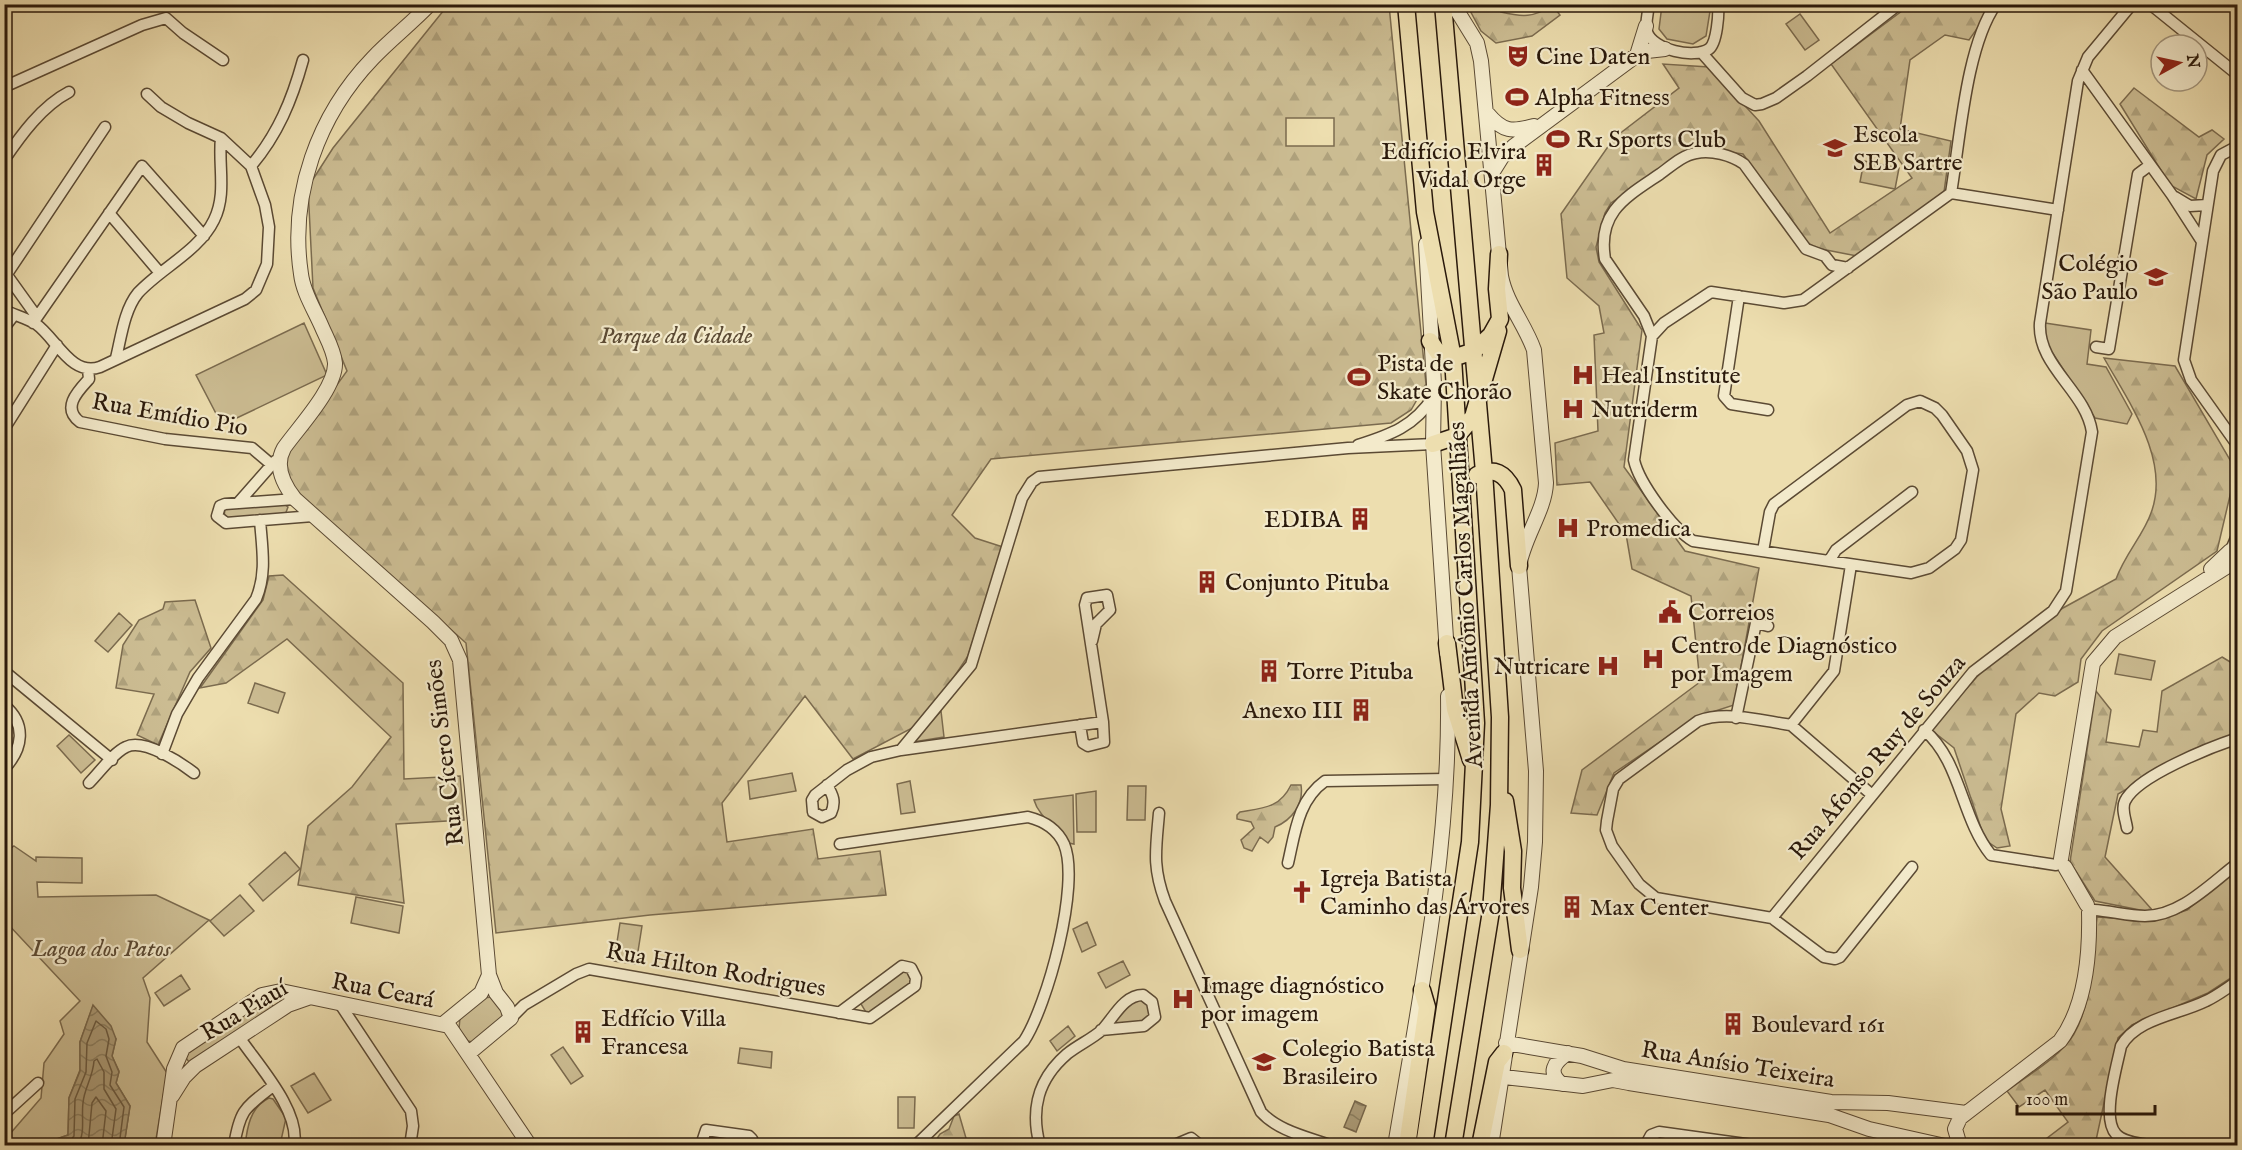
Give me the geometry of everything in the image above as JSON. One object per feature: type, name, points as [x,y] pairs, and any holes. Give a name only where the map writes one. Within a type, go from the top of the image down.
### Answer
[{"type":"main road","name":"Avenida Antônio Carlos Magalhães","points":[[1406,4],[1425,212],[1453,358],[1475,679],[1475,790],[1470,842],[1424,1146]]},
{"type":"main road","name":"Avenida Antônio Carlos Magalhães","points":[[1443,4],[1478,397],[1498,658],[1500,768],[1491,911],[1453,1146]]},
{"type":"main road","points":[[1433,444],[1457,436],[1473,417],[1500,319],[1497,290],[1499,254]]},
{"type":"main road","points":[[1430,341],[1439,354],[1453,358],[1474,351],[1491,335],[1500,319]]},
{"type":"main road","points":[[1461,490],[1472,478],[1484,472],[1493,471],[1503,475],[1513,490],[1519,566]]},
{"type":"main road","points":[[1447,643],[1455,709],[1471,754],[1475,790]]},
{"type":"main road","points":[[1500,768],[1513,851],[1512,888],[1520,950]]},
{"type":"main road","points":[[1407,1146],[1427,1007],[1422,990]]},
{"type":"main road","points":[[1480,1146],[1497,1062],[1505,1048]]},
{"type":"street","points":[[238,503],[276,460],[329,386],[335,365],[330,344],[304,288],[301,274],[299,213],[307,170],[344,93],[373,58],[430,4]]},
{"type":"street","points":[[1453,4],[1477,42],[1488,114],[1503,288],[1534,350],[1546,483],[1544,498],[1525,540],[1519,566],[1536,800],[1531,887],[1505,1048],[1504,1077],[1491,1146]]},
{"type":"street","points":[[1637,55],[1646,26],[1649,4]]},
{"type":"street","points":[[1492,173],[1507,152],[1637,55],[1647,51],[1665,49],[1701,52],[1713,44],[1718,4]]},
{"type":"street","points":[[1701,52],[1742,98],[1755,105],[1762,104],[1776,98],[1807,76],[1899,4]]},
{"type":"street","points":[[1652,336],[1664,323],[1703,295],[1718,292],[1797,303],[1951,192],[1975,52],[1982,29],[1996,4]]},
{"type":"street","name":"Rua Afonso Ruy de Souza","points":[[1772,918],[1973,672],[2053,611],[2066,591],[2092,432],[2086,412],[2047,354],[2039,334],[2076,94],[2082,70],[2088,57],[2132,4]]},
{"type":"street","points":[[2150,4],[2238,75]]},
{"type":"street","points":[[4,87],[142,26],[166,18],[183,33],[223,60]]},
{"type":"street","points":[[1646,26],[1655,44],[1665,49]]},
{"type":"street","points":[[147,94],[161,107],[188,123],[221,138],[251,166],[271,141],[281,123],[294,94],[303,60]]},
{"type":"street","points":[[2082,70],[2172,195],[2201,240]]},
{"type":"street","points":[[4,160],[48,107],[69,92]]},
{"type":"street","points":[[1488,114],[1496,124],[1507,131],[1542,124]]},
{"type":"street","points":[[105,127],[6,272],[35,320],[142,166],[204,236]]},
{"type":"street","points":[[116,358],[130,307],[138,294],[204,236],[215,219],[222,182],[221,138]]},
{"type":"street","points":[[2237,443],[2191,380],[2184,360],[2201,240],[2217,162],[2221,155],[2238,146]]},
{"type":"street","points":[[1763,551],[1770,512],[1780,498],[1907,405],[1920,401],[1927,402],[1942,415],[1971,460],[1973,481],[1961,540],[1948,555],[1920,572],[1851,565],[1694,541],[1684,535],[1636,468],[1634,452],[1652,336],[1644,316],[1605,259],[1607,224],[1610,216],[1625,198],[1687,155],[1697,152],[1729,156],[1744,164],[1806,249],[1826,256],[1832,265],[1832,279]]},
{"type":"street","points":[[2096,347],[2109,349],[2138,174],[2150,165]]},
{"type":"street","name":"Rua Emídio Pio","points":[[9,313],[35,320],[74,363],[88,369],[100,367],[232,306],[256,290],[267,264],[269,227],[265,205],[251,166]]},
{"type":"street","points":[[1951,192],[2058,210]]},
{"type":"street","points":[[2172,195],[2190,206],[2207,206]]},
{"type":"street","name":"Avenida Antônio Carlos Magalhães","points":[[1395,1146],[1422,990],[1448,752],[1447,643],[1433,444],[1434,396],[1425,212]]},
{"type":"street","points":[[109,213],[160,273]]},
{"type":"street","points":[[1832,265],[1848,268]]},
{"type":"street","points":[[1739,296],[1724,396],[1731,404],[1768,410]]},
{"type":"street","points":[[4,328],[9,313]]},
{"type":"street","points":[[1644,316],[1664,323]]},
{"type":"street","points":[[4,429],[57,345]]},
{"type":"street","name":"Rua Emídio Pio","points":[[88,369],[89,379],[76,394],[71,406],[75,418],[80,422],[165,439],[252,448],[276,460]]},
{"type":"street","points":[[1348,448],[1380,438],[1409,424],[1419,416],[1434,396]]},
{"type":"street","points":[[900,750],[965,674],[975,657],[1022,498],[1032,482],[1039,477],[1060,473],[1348,448],[1433,444]]},
{"type":"street","points":[[276,460],[284,483],[296,499]]},
{"type":"street","points":[[1829,561],[1836,550],[1912,492]]},
{"type":"street","points":[[296,499],[220,506],[217,516],[226,523],[313,516]]},
{"type":"street","name":"Rua Cícero Simões","points":[[296,499],[433,622],[456,649],[463,672],[489,975],[496,993],[509,1012]]},
{"type":"street","points":[[162,754],[177,714],[198,678],[258,593],[263,572],[260,520]]},
{"type":"street","points":[[1942,1144],[1951,1137],[1958,1121],[1966,1113],[2060,1041],[2068,1030],[2079,1005],[2091,909],[2061,863],[2093,663],[2115,637],[2194,585],[2233,556],[2238,533]]},
{"type":"street","points":[[1791,725],[1834,671],[1851,565]]},
{"type":"street","points":[[1736,718],[1756,623],[1768,626]]},
{"type":"street","points":[[1080,725],[1084,746],[1095,746],[1104,742],[1092,641]]},
{"type":"street","points":[[4,671],[112,760]]},
{"type":"street","points":[[4,705],[16,719],[21,741],[16,754],[4,769]]},
{"type":"street","points":[[1871,794],[1791,725],[1720,716],[1698,721],[1627,772],[1613,789],[1606,830],[1612,846],[1639,884],[1656,898],[1772,918],[1824,957],[1835,959],[1847,948],[1912,867]]},
{"type":"street","points":[[827,785],[858,763],[900,750],[1103,722]]},
{"type":"street","points":[[1924,730],[1943,749],[1979,840],[1991,855],[2061,863]]},
{"type":"street","points":[[2127,828],[2123,806],[2126,799],[2148,780],[2188,757],[2238,738]]},
{"type":"street","points":[[89,783],[126,747],[135,744],[173,757],[194,773]]},
{"type":"street","points":[[1288,863],[1301,810],[1311,793],[1325,781],[1446,779]]},
{"type":"street","points":[[1160,813],[1155,861],[1159,884],[1261,1112],[1269,1121],[1332,1146]]},
{"type":"street","points":[[840,844],[1028,817],[1048,825],[1064,845],[1068,859],[1065,913],[1051,977],[1034,1027],[1024,1041],[915,1146]]},
{"type":"street","points":[[2091,909],[2148,916],[2169,912],[2182,906],[2238,863]]},
{"type":"street","name":"Rua Hilton Rodrigues","points":[[469,1053],[509,1012],[576,974],[590,969],[839,1013],[874,1017],[915,986],[916,978],[911,968],[905,965],[897,968],[839,1013]]},
{"type":"street","name":"Rua Cícero Simões","points":[[443,1024],[481,993],[489,975]]},
{"type":"street","points":[[2152,1146],[2122,1138],[2115,1133],[2111,1123],[2110,1108],[2121,1046],[2126,1038],[2141,1026],[2205,1002],[2238,981]]},
{"type":"street","points":[[481,993],[488,991],[496,993]]},
{"type":"street","points":[[269,992],[278,999],[279,1011]]},
{"type":"street","name":"Rua Piauí","points":[[163,1146],[174,1069],[189,1043],[269,992],[293,992],[308,998]]},
{"type":"street","points":[[1040,1146],[1035,1110],[1037,1094],[1045,1079],[1067,1054],[1101,1030],[1116,1011],[1133,997],[1143,995],[1152,1002],[1155,1017],[1151,1023],[1144,1026],[1101,1030]]},
{"type":"street","name":"Rua Piauí","points":[[170,1101],[184,1077],[195,1066],[279,1011],[294,1002],[308,998]]},
{"type":"street","name":"Rua Ceará","points":[[308,998],[449,1026],[530,1146]]},
{"type":"street","points":[[340,1004],[411,1111],[413,1126],[410,1146]]},
{"type":"street","points":[[239,1037],[294,1121],[297,1133],[294,1146]]},
{"type":"street","name":"Rua Anísio Teixeira","points":[[1505,1048],[1568,1053],[1623,1069],[1831,1102],[1888,1103],[1944,1112],[1966,1113]]},
{"type":"street","points":[[182,1052],[186,1063],[195,1066]]},
{"type":"street","points":[[1562,1084],[1555,1078],[1553,1071],[1558,1060],[1568,1053]]},
{"type":"street","name":"Rua Anísio Teixeira","points":[[1504,1077],[1583,1086],[1613,1080],[1829,1115],[1854,1124],[1942,1144]]},
{"type":"street","points":[[4,1114],[38,1083]]},
{"type":"street","points":[[234,1146],[238,1123],[245,1108],[273,1086]]},
{"type":"street","points":[[1854,1124],[1850,1111],[1857,1103]]},
{"type":"street","points":[[1944,1112],[1953,1121],[1960,1146]]},
{"type":"street","points":[[707,1146],[702,1142],[706,1130],[749,1136],[752,1138],[752,1146]]},
{"type":"street","points":[[1645,1146],[1651,1135],[1659,1131],[1760,1146]]},
{"type":"street","points":[[1172,1146],[1191,1138],[1201,1146]]},
{"type":"green space","name":"Parque da Cidade","points":[[448,5],[1389,5],[1426,384],[1411,410],[1391,423],[991,459],[952,515],[975,538],[1003,547],[968,656],[944,692],[916,726],[853,759],[805,696],[722,803],[727,842],[813,829],[818,859],[880,851],[886,895],[650,915],[496,933],[466,643],[274,472],[347,371],[313,288],[308,187],[333,148]],"holes":[[[1286,118],[1334,118],[1334,146],[1286,146]]]},
{"type":"green space","points":[[1467,5],[1495,5],[1501,12],[1522,15],[1539,12],[1552,5],[1560,15],[1532,36],[1496,43],[1481,31]]},
{"type":"green space","points":[[1662,5],[1707,5],[1710,11],[1706,36],[1693,44],[1667,39],[1659,29]]},
{"type":"green space","points":[[1910,5],[1994,5],[1969,40],[1945,35],[1910,60],[1900,129],[1951,141],[1944,192],[1857,256],[1816,248],[1805,241],[1743,154],[1692,147],[1611,203],[1605,213],[1596,247],[1599,262],[1642,330],[1624,467],[1685,551],[1759,568],[1734,705],[1697,717],[1614,773],[1597,815],[1571,813],[1582,770],[1700,682],[1691,596],[1632,569],[1626,534],[1590,482],[1557,485],[1555,443],[1598,431],[1594,335],[1604,333],[1599,306],[1567,278],[1561,214],[1614,138],[1679,88],[1663,64],[1709,67],[1759,121],[1830,233],[1912,178],[1831,64]]},
{"type":"green space","points":[[1800,14],[1819,40],[1805,50],[1786,24]]},
{"type":"green space","points":[[2134,88],[2199,137],[2212,130],[2224,139],[2207,155],[2196,199],[2170,185],[2120,104]]},
{"type":"green space","points":[[1864,161],[1899,168],[1895,189],[1860,182]]},
{"type":"green space","points":[[304,323],[327,375],[222,425],[196,375]]},
{"type":"green space","points":[[2045,323],[2091,330],[2087,364],[2106,367],[2132,414],[2127,424],[2095,418],[2046,343]]},
{"type":"green space","points":[[2104,358],[2175,366],[2236,470],[2217,551],[2102,631],[2081,659],[2078,682],[2055,696],[2039,693],[2016,714],[2001,809],[2010,846],[1997,848],[1985,840],[1954,748],[1930,729],[1984,669],[2063,608],[2116,579],[2148,521],[2156,493],[2156,473],[2152,453],[2135,413]]},
{"type":"green space","points":[[285,505],[288,507],[285,515],[224,518],[225,508]]},
{"type":"green space","points":[[283,575],[403,683],[404,779],[460,776],[464,820],[396,824],[404,903],[298,885],[308,826],[352,787],[391,737],[287,639],[226,683],[200,688],[263,600],[269,576]]},
{"type":"green space","points":[[195,600],[211,648],[190,672],[158,745],[137,735],[154,694],[116,688],[123,645],[139,620],[163,609],[165,602]]},
{"type":"green space","points":[[119,613],[132,625],[108,652],[95,641]]},
{"type":"green space","points":[[2119,654],[2155,661],[2151,680],[2115,674]]},
{"type":"green space","points":[[2222,657],[2237,666],[2237,733],[2188,754],[2118,794],[2105,857],[2155,913],[2095,901],[2070,862],[2096,691],[2111,710],[2106,742],[2139,747],[2143,730],[2157,732],[2162,691]]},
{"type":"green space","points":[[255,683],[285,693],[278,713],[248,703]]},
{"type":"green space","points":[[941,711],[944,737],[913,742]]},
{"type":"green space","points":[[69,735],[95,760],[81,773],[57,746]]},
{"type":"green space","points":[[792,773],[796,791],[750,799],[748,781]]},
{"type":"green space","points":[[910,781],[915,812],[901,814],[897,784]]},
{"type":"green space","points":[[1291,785],[1301,785],[1301,799],[1296,810],[1287,820],[1275,827],[1273,837],[1268,843],[1260,837],[1252,851],[1244,848],[1241,840],[1254,828],[1251,822],[1237,819],[1237,815],[1240,812],[1276,803],[1287,793]]},
{"type":"green space","points":[[1128,786],[1146,786],[1145,820],[1127,820]]},
{"type":"green space","points":[[1096,791],[1096,832],[1077,832],[1076,794]]},
{"type":"green space","points":[[1073,795],[1074,844],[1068,843],[1044,817],[1034,800]]},
{"type":"green space","name":"Lagoa dos Patos","points":[[14,846],[36,861],[36,857],[82,858],[82,883],[37,882],[38,897],[156,895],[209,920],[143,978],[150,998],[147,1042],[167,1073],[155,1145],[124,1145],[130,1106],[116,1083],[119,1071],[112,1056],[116,1039],[93,1006],[80,1042],[80,1070],[69,1098],[68,1135],[51,1141],[51,1145],[19,1146],[9,1135],[41,1098],[44,1063],[64,1034],[60,1021],[80,1001],[5,921],[4,853]]},
{"type":"green space","points":[[285,852],[300,869],[263,901],[249,884]]},
{"type":"green space","points":[[2237,868],[2237,974],[2208,993],[2132,1025],[2118,1038],[2095,1145],[2038,1145],[2068,1122],[2045,1090],[2019,1107],[2007,1091],[2052,1058],[2074,1034],[2085,1007],[2088,992],[2097,917],[2154,921],[2187,910]]},
{"type":"green space","points":[[240,895],[254,911],[224,936],[210,921]]},
{"type":"green space","points":[[356,897],[403,906],[399,933],[351,923]]},
{"type":"green space","points":[[1087,922],[1096,945],[1082,952],[1073,929]]},
{"type":"green space","points":[[620,923],[642,926],[636,964],[614,961]]},
{"type":"green space","points":[[1123,961],[1130,975],[1106,988],[1098,973]]},
{"type":"green space","points":[[907,969],[913,978],[906,989],[887,1005],[867,1014],[861,1004],[864,995]]},
{"type":"green space","points":[[181,975],[190,989],[164,1006],[155,993]]},
{"type":"green space","points":[[492,997],[502,1012],[502,1017],[472,1042],[468,1041],[459,1029],[460,1017],[483,998]]},
{"type":"green space","points":[[1140,998],[1151,1008],[1148,1021],[1112,1024],[1134,1000]]},
{"type":"green space","points":[[265,999],[270,999],[274,1009],[195,1061],[189,1062],[186,1058],[186,1051]]},
{"type":"green space","points":[[1068,1026],[1075,1036],[1057,1051],[1050,1041]]},
{"type":"green space","points":[[563,1047],[583,1076],[571,1084],[551,1055]]},
{"type":"green space","points":[[740,1048],[772,1052],[771,1068],[738,1063]]},
{"type":"green space","points":[[314,1073],[331,1100],[308,1113],[291,1086]]},
{"type":"green space","points":[[898,1097],[915,1097],[914,1128],[898,1128]]},
{"type":"green space","points":[[269,1098],[273,1099],[286,1118],[280,1145],[245,1146],[248,1125],[254,1112]]},
{"type":"green space","points":[[959,1114],[968,1145],[938,1145],[936,1140],[940,1134],[949,1129],[954,1116]]},
{"type":"green space","points":[[706,1133],[752,1140],[751,1145],[704,1145]]},
{"type":"water","points":[[93,1005],[111,1026],[116,1039],[112,1056],[119,1072],[116,1083],[130,1106],[124,1145],[51,1145],[51,1141],[68,1135],[69,1098],[80,1071],[80,1042]]},
{"type":"water","points":[[1355,1101],[1366,1106],[1356,1132],[1344,1127]]},
{"type":"place","name":"Cine Daten","points":[[1518,56]]},
{"type":"place","name":"Alpha Fitness","points":[[1517,97]]},
{"type":"place","name":"R1 Sports Club","points":[[1558,139]]},
{"type":"place","name":"Escola SEB Sartre","points":[[1835,148]]},
{"type":"place","name":"Edifício Elvira Vidal Orge","points":[[1544,165]]},
{"type":"place","name":"Colégio São Paulo","points":[[2156,277]]},
{"type":"place","name":"Heal Institute","points":[[1583,375]]},
{"type":"place","name":"Pista de Skate Chorão","points":[[1359,377]]},
{"type":"place","name":"Nutriderm","points":[[1573,409]]},
{"type":"place","name":"EDIBA","points":[[1360,519]]},
{"type":"place","name":"Promedica","points":[[1568,528]]},
{"type":"place","name":"Conjunto Pituba","points":[[1207,582]]},
{"type":"place","name":"Correios","points":[[1670,612]]},
{"type":"place","name":"Centro de Diagnóstico por Imagem","points":[[1653,659]]},
{"type":"place","name":"Nutricare","points":[[1608,666]]},
{"type":"place","name":"Torre Pituba","points":[[1269,671]]},
{"type":"place","name":"Anexo III","points":[[1361,710]]},
{"type":"place","name":"Igreja Batista Caminho das Árvores","points":[[1302,892]]},
{"type":"place","name":"Max Center","points":[[1572,907]]},
{"type":"place","name":"Image diagnóstico por imagem","points":[[1183,999]]},
{"type":"place","name":"Boulevard 161","points":[[1733,1024]]},
{"type":"place","name":"Edfício Villa Francesa","points":[[583,1032]]},
{"type":"place","name":"Colegio Batista Brasileiro","points":[[1264,1062]]}]
